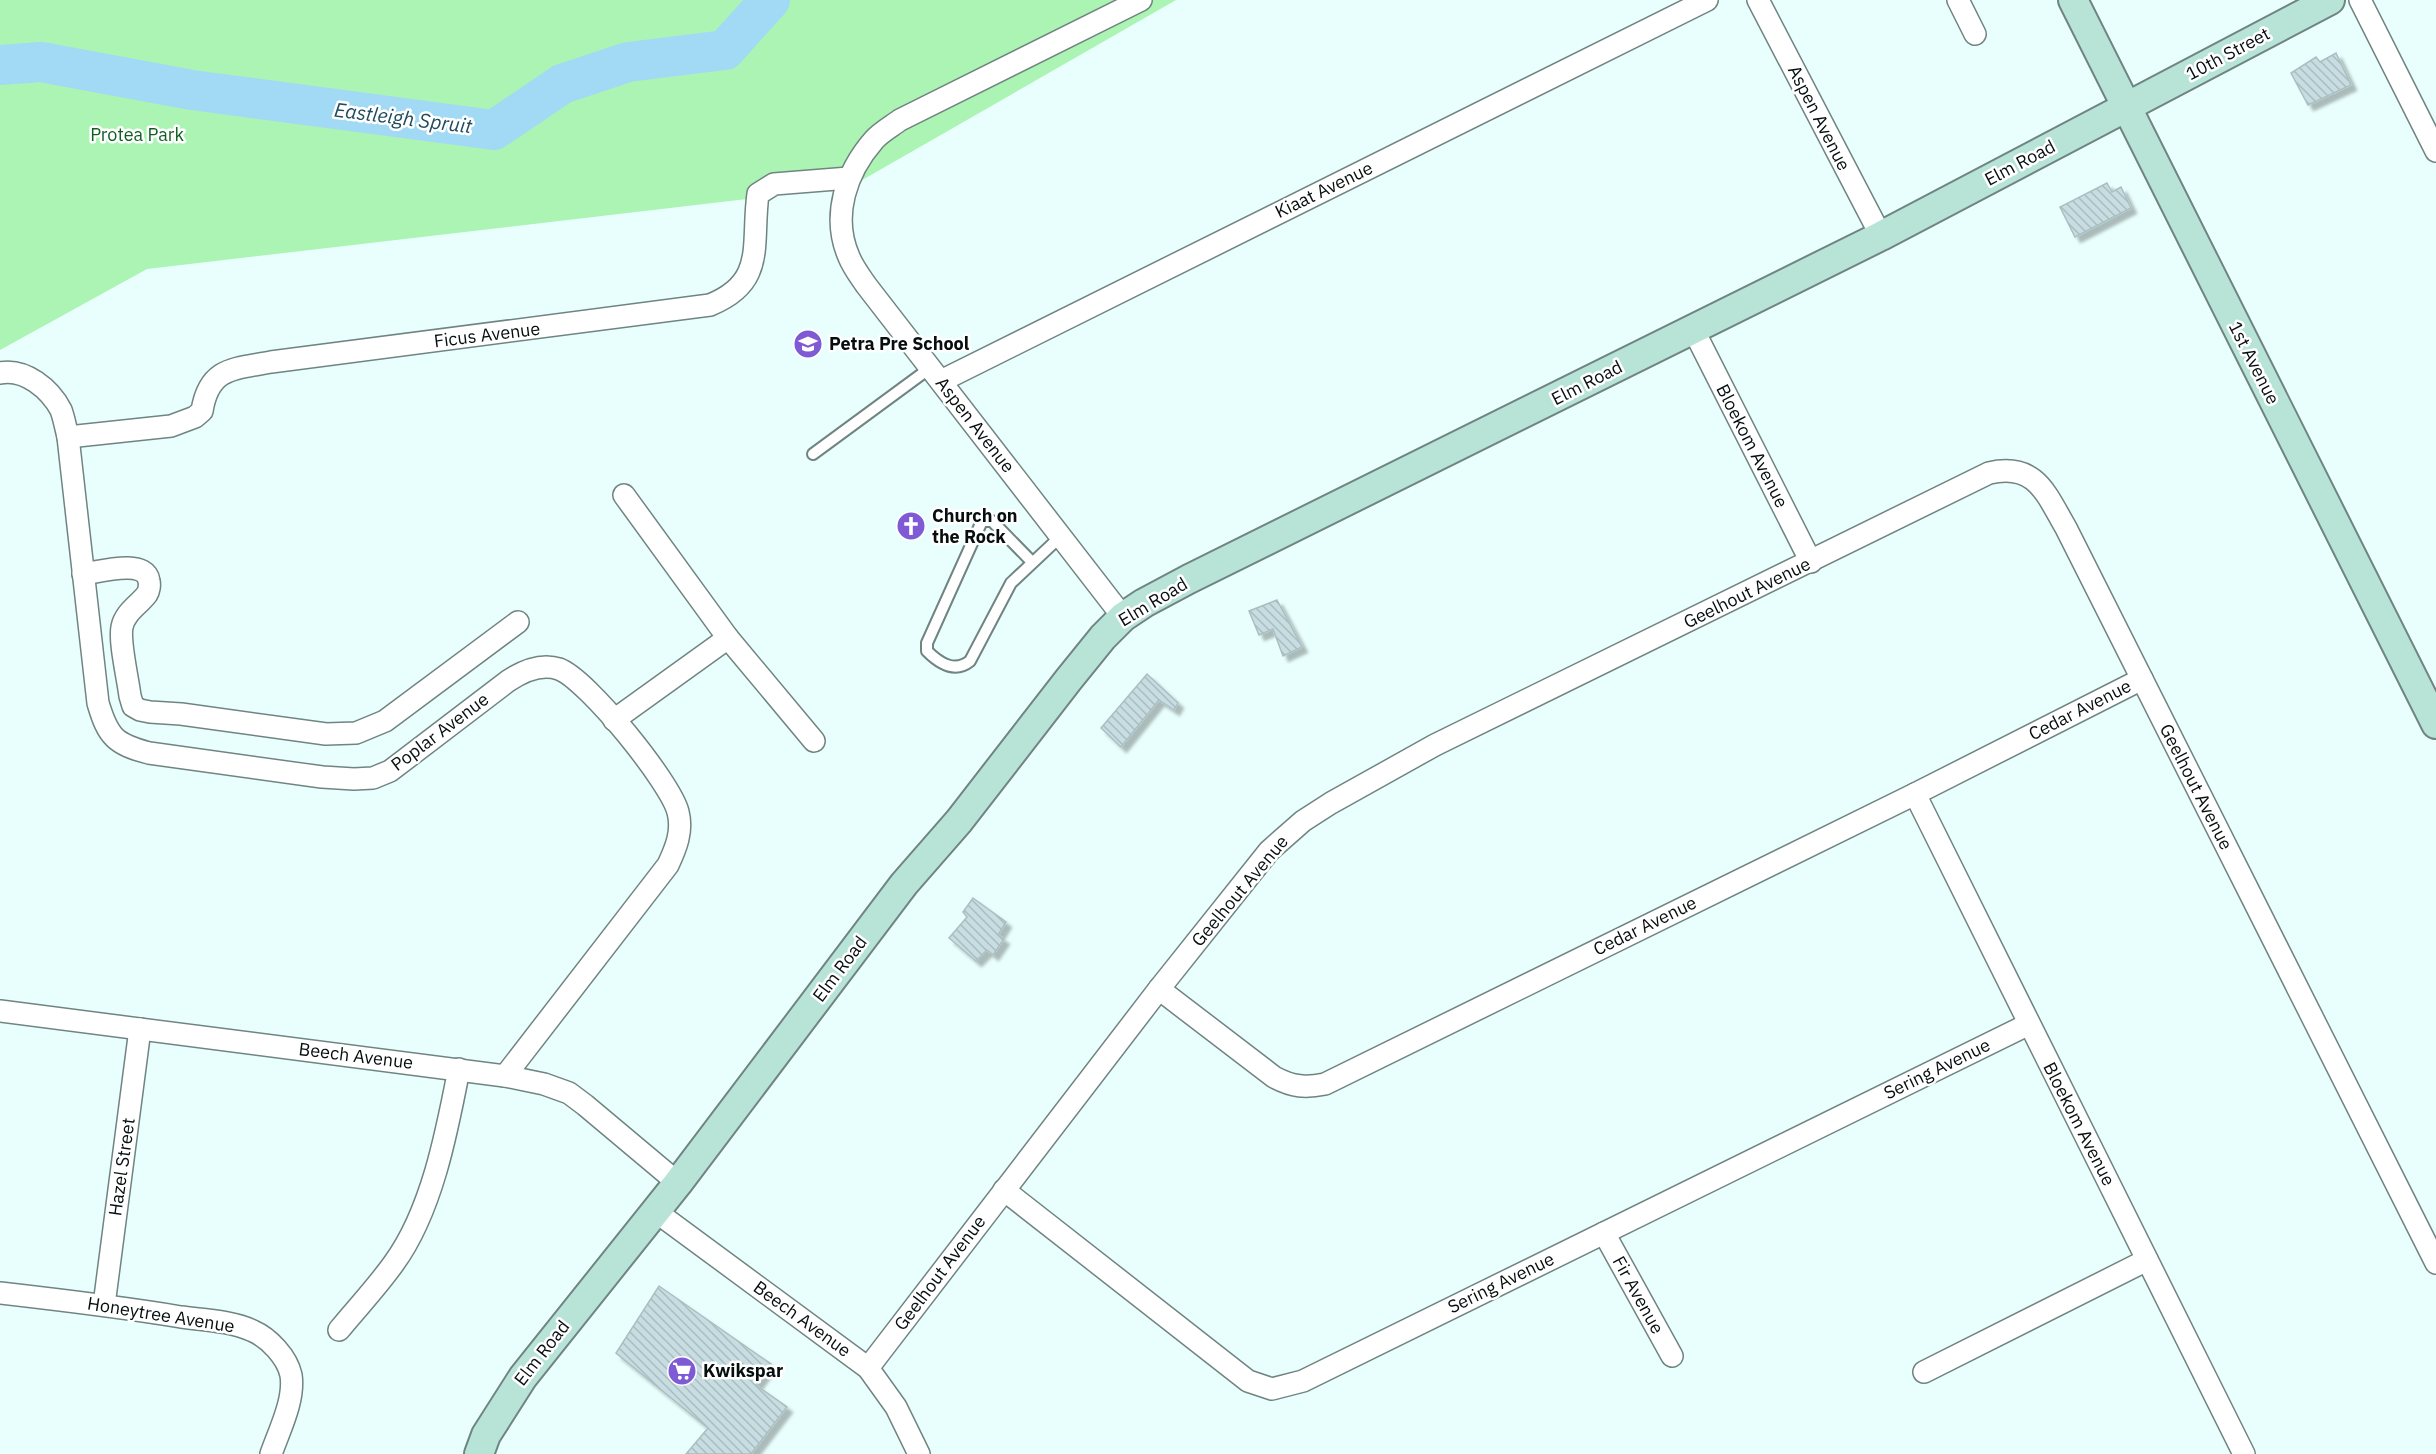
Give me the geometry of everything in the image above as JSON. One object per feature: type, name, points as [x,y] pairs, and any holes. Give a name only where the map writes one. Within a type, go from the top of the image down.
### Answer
[{"type":"street","name":"Aspen Avenue","points":[[1123,617],[866,285],[849,257],[841,228],[845,186],[858,162],[876,138],[900,120],[1141,0]]},
{"type":"street","name":"Kiaat Avenue","points":[[935,375],[1707,0]]},
{"type":"street","name":"Aspen Avenue","points":[[1758,0],[1881,236]]},
{"type":"street","points":[[1958,0],[1975,34]]},
{"type":"street","name":"1st Avenue","points":[[2073,0],[2436,724]]},
{"type":"street","name":"10th Street","points":[[2127,108],[2330,0]]},
{"type":"street","points":[[2360,0],[2436,152]]},
{"type":"street","name":"Elm Road","points":[[479,1454],[486,1435],[523,1377],[678,1183],[904,884],[959,821],[1103,637],[1123,617],[1144,603],[1199,574],[1881,236],[2127,108]]},
{"type":"street","name":"Ficus Avenue","points":[[68,437],[184,422],[202,411],[208,387],[230,370],[271,362],[710,305],[728,298],[741,287],[749,274],[754,254],[758,194],[774,184],[849,178]]},
{"type":"street","name":"Bloekom Avenue","points":[[1693,329],[1811,562]]},
{"type":"street","name":"Poplar Avenue","points":[[0,373],[22,375],[40,384],[61,411],[68,437],[98,703],[104,724],[112,738],[129,748],[149,753],[277,772],[354,779],[373,778],[390,771],[519,673],[543,667],[560,669],[575,678],[614,720],[661,777],[674,800],[680,830],[677,846],[668,865],[505,1076]]},
{"type":"street","name":"Geelhout Avenue","points":[[868,1368],[1159,989],[1269,851],[1303,821],[1435,745],[1989,473],[2013,470],[2024,473],[2038,482],[2066,528],[2436,1263]]},
{"type":"street","points":[[624,495],[728,638],[814,741]]},
{"type":"street","points":[[83,574],[136,567],[144,570],[150,582],[148,592],[128,615],[122,628],[130,696],[134,706],[140,710],[326,734],[356,733],[385,721],[518,622]]},
{"type":"street","points":[[614,720],[728,638]]},
{"type":"street","name":"Cedar Avenue","points":[[1159,989],[1274,1077],[1291,1086],[1306,1087],[1325,1084],[1915,794],[2142,679]]},
{"type":"street","name":"Bloekom Avenue","points":[[1915,794],[2244,1454]]},
{"type":"street","name":"Beech Avenue","points":[[0,1011],[459,1069],[544,1084],[569,1093],[678,1183]]},
{"type":"street","name":"Sering Avenue","points":[[1004,1190],[1248,1380],[1272,1389],[1304,1380],[2029,1024]]},
{"type":"street","name":"Hazel Street","points":[[104,1305],[140,1029]]},
{"type":"street","points":[[339,1330],[395,1262],[418,1221],[434,1173],[459,1069]]},
{"type":"street","name":"Beech Avenue","points":[[655,1211],[868,1368],[896,1407],[919,1454]]},
{"type":"street","name":"Fir Avenue","points":[[1604,1233],[1672,1356]]},
{"type":"street","points":[[1924,1372],[2147,1260]]},
{"type":"street","name":"Honeytree Avenue","points":[[0,1293],[104,1305],[253,1330],[269,1342],[284,1358],[291,1374],[291,1391],[271,1454]]},
{"type":"lane","points":[[813,454],[935,375]]},
{"type":"lane","points":[[1032,562],[992,521],[982,521],[927,643],[927,651],[941,663],[956,667],[963,666],[970,661],[1011,583],[1061,536]]},
{"type":"green space","name":"Protea Park","points":[[0,0],[1176,0],[850,187],[147,269],[0,350]]},
{"type":"building","points":[[2336,53],[2351,85],[2308,105],[2291,73],[2316,57],[2320,62]]},
{"type":"building","points":[[2107,183],[2112,192],[2121,187],[2131,208],[2075,237],[2060,207]]},
{"type":"building","points":[[1277,600],[1302,647],[1283,656],[1273,629],[1259,635],[1249,611]]},
{"type":"building","points":[[1147,674],[1178,703],[1174,710],[1159,700],[1121,747],[1101,728]]},
{"type":"building","points":[[973,898],[1006,922],[998,935],[1004,939],[993,955],[987,950],[976,961],[949,938],[967,917],[963,912]]},
{"type":"building","points":[[659,1286],[771,1364],[756,1385],[787,1407],[751,1454],[686,1454],[708,1428],[616,1353]]},
{"type":"waterway","name":"Eastleigh Spruit","points":[[0,65],[41,62],[192,90],[494,130],[562,84],[628,62],[725,50],[770,0]]},
{"type":"place","name":"Petra Pre School","points":[[808,344]]},
{"type":"place","name":"Church on the Rock","points":[[911,526]]},
{"type":"place","name":"Kwikspar","points":[[682,1371]]}]
